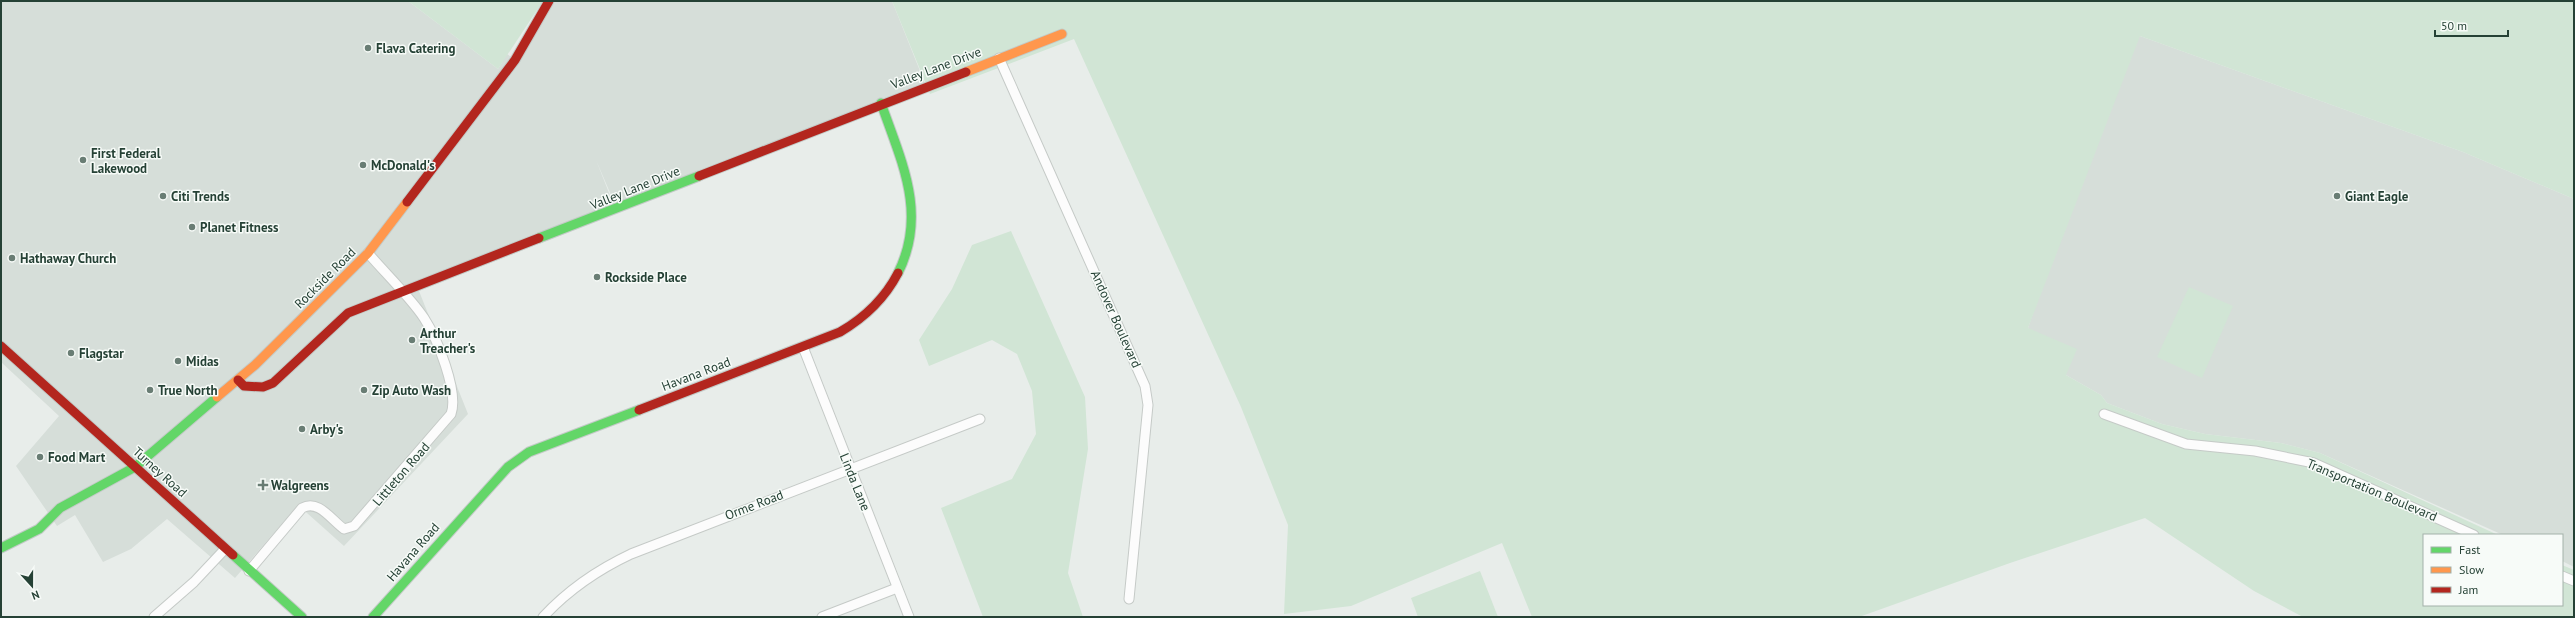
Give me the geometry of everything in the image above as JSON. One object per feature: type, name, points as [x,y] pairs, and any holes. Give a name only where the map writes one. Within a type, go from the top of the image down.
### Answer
[{"type":"street","name":"Rockside Road","points":[[1,541],[34,520],[56,512],[135,467],[238,380],[368,253],[516,60],[549,1]]},
{"type":"street","name":"Valley Lane Drive","points":[[238,380],[244,386],[263,387],[273,383],[345,315],[881,103],[1062,34]]},
{"type":"street","name":"Andover Boulevard","points":[[1000,58],[1145,386],[1148,405],[1128,599]]},
{"type":"street","name":"Havana Road","points":[[373,617],[489,486],[508,467],[529,452],[803,347],[843,330],[870,310],[888,290],[904,261],[912,234],[913,207],[906,173],[881,103]]},
{"type":"street","points":[[368,253],[401,292]]},
{"type":"street","name":"Littleton Road","points":[[249,571],[306,505],[319,508],[344,529],[354,526],[451,414],[454,399],[441,355],[425,319],[401,292]]},
{"type":"street","name":"Turney Road","points":[[1,346],[249,571],[302,617]]},
{"type":"street","name":"Linda Lane","points":[[803,347],[849,468],[909,617]]},
{"type":"street","name":"Transportation Boulevard","points":[[2104,414],[2186,444],[2263,452],[2314,463],[2472,534]]},
{"type":"street","name":"Orme Road","points":[[543,617],[558,600],[600,568],[631,554],[849,468],[980,419]]},
{"type":"street","name":"Rockside Road","points":[[1,548],[39,529],[56,512]]},
{"type":"street","points":[[154,617],[194,582],[225,549]]},
{"type":"street","points":[[2563,576],[2574,581]]},
{"type":"street","points":[[822,617],[897,588]]},
{"type":"shaded area","points":[[1,1],[408,1],[498,69],[507,54],[516,60],[549,1],[892,1],[926,86],[617,209],[596,160],[617,213],[419,291],[468,414],[344,546],[298,505],[235,578],[167,519],[131,549],[103,562],[75,515],[57,526],[16,466],[59,416],[1,362]]},
{"type":"shaded area","points":[[2140,36],[2463,152],[2574,199],[2574,567],[2563,562],[2563,534],[2501,534],[2320,453],[2281,443],[2205,434],[2162,424],[2107,403],[2101,395],[2066,375],[2028,328],[2124,41]]},
{"type":"green space","points":[[408,1],[543,1],[498,69]]},
{"type":"green space","points":[[892,1],[2574,1],[2574,199],[2463,152],[2140,36],[2028,328],[2077,349],[2066,375],[2101,395],[2107,403],[2162,424],[2205,434],[2281,443],[2320,453],[2496,534],[2423,534],[2423,606],[2563,606],[2563,565],[2574,570],[2574,617],[2303,617],[2254,591],[2145,518],[2010,563],[1859,617],[1532,617],[1502,543],[1351,606],[1284,614],[1288,525],[1241,407],[1074,39],[930,94]]},
{"type":"green space","points":[[1011,231],[1085,397],[1088,449],[1068,573],[1083,617],[983,617],[941,508],[1012,479],[1036,434],[1032,391],[1017,354],[992,340],[929,366],[919,340],[952,289],[972,245]]},
{"type":"green space","points":[[2189,287],[2233,306],[2202,378],[2157,357]]},
{"type":"green space","points":[[1480,571],[1498,617],[1418,617],[1411,598]]},
{"type":"traffic: fast","points":[[881,103],[903,166],[911,208],[911,229],[907,251],[898,273]]},
{"type":"traffic: fast","points":[[539,238],[699,176]]},
{"type":"traffic: fast","points":[[1,548],[39,529],[60,508],[135,467],[217,397]]},
{"type":"traffic: fast","points":[[373,617],[508,467],[529,452],[639,410]]},
{"type":"traffic: fast","points":[[233,555],[302,617]]},
{"type":"traffic: slow","points":[[966,72],[1062,34]]},
{"type":"traffic: slow","points":[[217,397],[255,365],[368,253],[407,202]]},
{"type":"traffic: jam","points":[[407,202],[515,60],[549,1]]},
{"type":"traffic: jam","points":[[699,176],[966,72]]},
{"type":"traffic: jam","points":[[238,380],[244,386],[263,387],[273,383],[348,313],[539,238]]},
{"type":"traffic: jam","points":[[639,410],[840,332],[873,307],[887,291],[898,273]]},
{"type":"traffic: jam","points":[[1,346],[233,555]]},
{"type":"place","name":"Flava Catering","points":[[368,48]]},
{"type":"place","name":"First Federal Lakewood","points":[[83,160]]},
{"type":"place","name":"McDonald's","points":[[363,165]]},
{"type":"place","name":"Citi Trends","points":[[163,196]]},
{"type":"place","name":"Giant Eagle","points":[[2337,196]]},
{"type":"place","name":"Planet Fitness","points":[[192,227]]},
{"type":"place","name":"Hathaway Church","points":[[12,258]]},
{"type":"place","name":"Rockside Place","points":[[597,277]]},
{"type":"place","name":"Arthur Treacher's","points":[[412,340]]},
{"type":"place","name":"Flagstar","points":[[71,353]]},
{"type":"place","name":"Midas","points":[[178,361]]},
{"type":"place","name":"True North","points":[[150,390]]},
{"type":"place","name":"Zip Auto Wash","points":[[364,390]]},
{"type":"place","name":"Arby's","points":[[302,429]]},
{"type":"place","name":"Food Mart","points":[[40,457]]},
{"type":"place","name":"Walgreens","points":[[263,485]]}]
